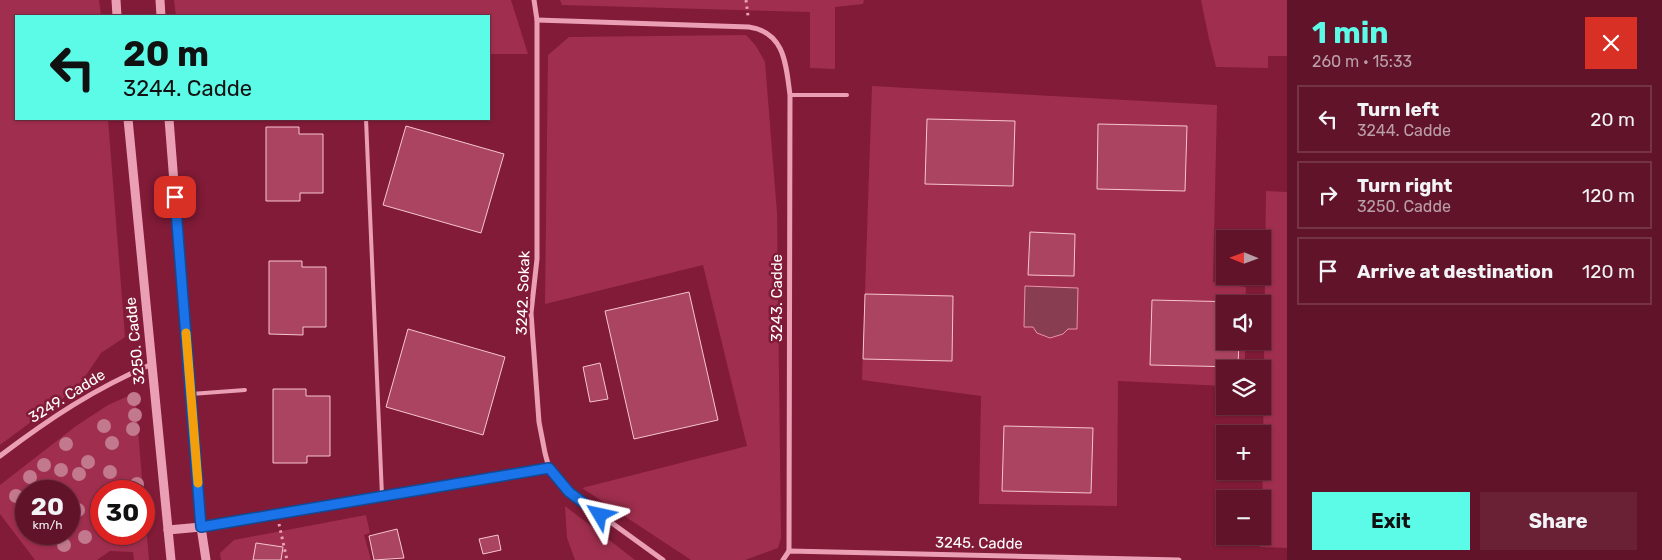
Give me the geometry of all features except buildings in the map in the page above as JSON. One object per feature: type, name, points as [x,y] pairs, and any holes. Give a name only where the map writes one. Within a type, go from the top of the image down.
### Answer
[{"type":"street","points":[[116,0],[118,15]]},
{"type":"street","points":[[160,0],[161,15]]},
{"type":"street","name":"3242. Sokak","points":[[534,0],[537,20],[537,259],[531,313],[539,422],[549,468],[569,492],[663,560]]},
{"type":"street","name":"3243. Cadde","points":[[537,20],[749,27],[768,32],[779,46],[785,62],[790,95],[789,551]]},
{"type":"street","name":"3250. Cadde","points":[[128,120],[171,560]]},
{"type":"street","points":[[169,120],[201,527],[206,560]]},
{"type":"street","name":"3249. Cadde","points":[[0,456],[103,386],[152,364]]},
{"type":"street","points":[[168,530],[201,527],[549,468]]},
{"type":"street","points":[[783,560],[789,551]]},
{"type":"street","name":"3245. Cadde","points":[[789,551],[1179,560]]},
{"type":"lane","points":[[790,95],[848,95]]},
{"type":"lane","points":[[366,120],[382,496]]},
{"type":"lane","points":[[191,394],[245,390]]},
{"type":"path","points":[[277,514],[288,560]]},
{"type":"shaded area","points":[[0,0],[99,0],[101,15],[15,15],[15,120],[108,120],[125,337],[101,353],[78,387],[0,445]]},
{"type":"shaded area","points":[[174,0],[511,0],[528,54],[490,54],[490,15],[176,15]]},
{"type":"shaded area","points":[[560,0],[864,0],[863,4],[835,7],[835,69],[810,68],[810,12],[562,5]]},
{"type":"shaded area","points":[[1201,0],[1287,0],[1287,56],[1268,56],[1268,68],[1216,67]]},
{"type":"shaded area","points":[[746,35],[756,46],[765,62],[777,213],[781,538],[778,548],[745,560],[691,560],[582,488],[747,446],[703,265],[545,304],[548,55],[569,37]]},
{"type":"shaded area","points":[[872,86],[1217,105],[1213,282],[1216,282],[1216,285],[1246,287],[1246,295],[1216,295],[1216,350],[1245,350],[1245,360],[1216,360],[1216,386],[1118,381],[1117,506],[979,504],[981,396],[862,380]]},
{"type":"shaded area","points":[[1266,191],[1287,192],[1287,548],[1260,547],[1260,545],[1271,545],[1271,490],[1263,490],[1263,480],[1271,480],[1271,425],[1263,425],[1263,415],[1271,415],[1271,360],[1264,360],[1264,350],[1271,350],[1271,295],[1265,295],[1265,285],[1271,285],[1271,230],[1266,230]]},
{"type":"shaded area","points":[[1025,286],[1078,288],[1077,329],[1068,329],[1063,334],[1050,338],[1037,333],[1033,327],[1024,327]]},
{"type":"shaded area","points":[[135,393],[142,480],[90,480],[90,545],[148,545],[149,560],[134,560],[133,552],[110,551],[97,560],[35,560],[24,545],[80,545],[80,480],[15,480],[15,534],[0,514],[0,485],[76,426],[108,405]]},
{"type":"shaded area","points":[[565,506],[635,560],[575,560],[567,538]]},
{"type":"shaded area","points":[[366,515],[370,533],[364,535],[371,560],[221,560],[220,553],[234,540]]},
{"type":"slow traffic","points":[[186,333],[198,483]]},
{"type":"route","points":[[175,197],[201,527],[549,468],[557,480],[569,492],[600,515]]}]
